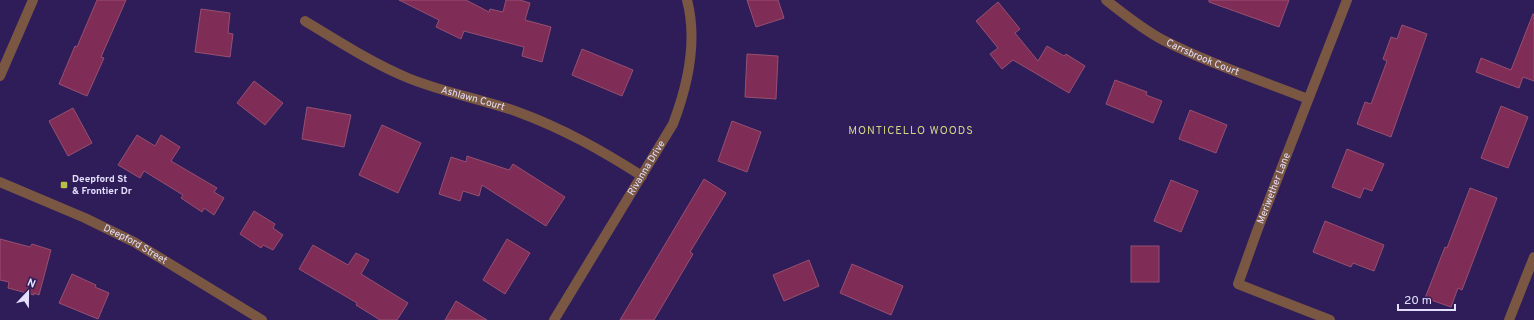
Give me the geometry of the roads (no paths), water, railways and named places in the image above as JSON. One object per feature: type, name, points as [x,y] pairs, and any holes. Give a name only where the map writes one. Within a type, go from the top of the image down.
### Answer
[{"type":"street","name":"Rivanna Drive","points":[[554,320],[673,124],[688,81],[691,55],[691,29],[687,0]]},
{"type":"street","name":"Carrsbrook Court","points":[[1106,0],[1138,25],[1163,40],[1195,55],[1308,99]]},
{"type":"street","name":"Meriwether Lane","points":[[1330,320],[1238,284],[1257,231],[1347,0]]},
{"type":"street","points":[[0,76],[29,1]]},
{"type":"street","name":"Ashlawn Court","points":[[304,21],[374,61],[408,78],[448,92],[517,112],[561,129],[610,156],[642,176]]},
{"type":"street","name":"Deepford Street","points":[[0,182],[84,218],[134,242],[262,320]]},
{"type":"street","points":[[1510,320],[1534,257]]},
{"type":"place","name":"Deepford St & Frontier Dr","points":[[64,185]]},
{"type":"district","name":"MONTICELLO WOODS","points":[[911,131]]}]
